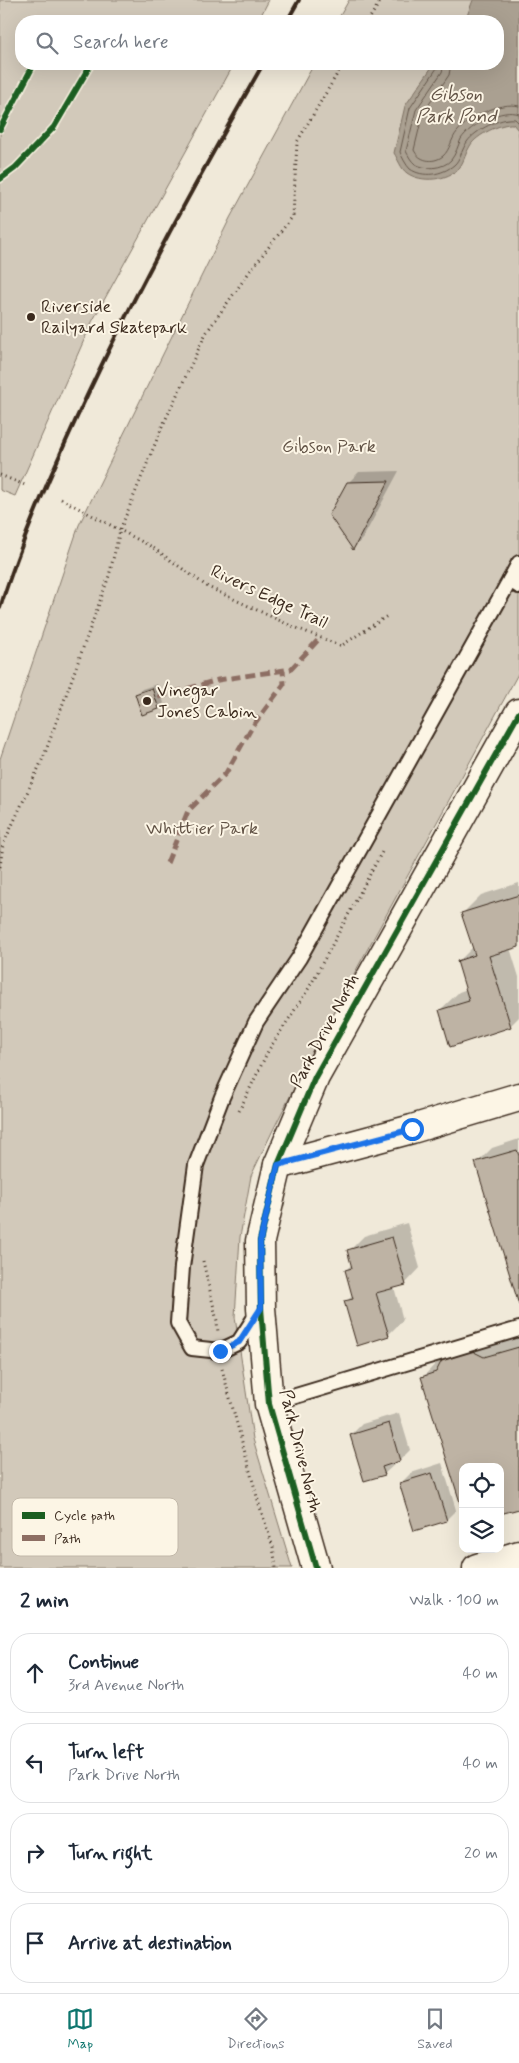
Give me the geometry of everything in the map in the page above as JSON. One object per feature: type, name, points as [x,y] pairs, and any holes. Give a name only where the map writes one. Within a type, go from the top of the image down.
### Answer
[{"type":"street","name":"Park Drive North","points":[[316,1568],[269,1404],[261,1308],[260,1241],[278,1165],[315,1077],[519,713]]},
{"type":"street","points":[[278,1165],[519,1097]]},
{"type":"street","points":[[477,1568],[519,1555]]},
{"type":"lane","points":[[261,1308],[239,1342],[220,1351],[192,1348],[178,1323],[182,1267],[196,1166],[222,1097],[256,1022],[299,958],[514,583],[519,564]]},
{"type":"lane","points":[[269,1404],[519,1329]]},
{"type":"path","points":[[372,15],[381,0]]},
{"type":"path","points":[[0,867],[2,845],[44,756],[109,576],[120,530],[162,427],[206,334],[250,271],[293,216],[297,142],[339,70]]},
{"type":"path","points":[[0,475],[25,485]]},
{"type":"green space","points":[[0,0],[269,0],[261,15],[15,15],[15,70],[231,70],[92,322],[15,496],[0,490]]},
{"type":"green space","name":"Whittier Park","points":[[349,0],[519,0],[519,672],[325,1027],[251,1176],[240,1237],[235,1317],[253,1439],[292,1568],[0,1568],[0,759],[79,525],[230,218],[311,70],[504,70],[504,15],[340,15]]},
{"type":"water","name":"Gibson Park Pond","points":[[473,0],[519,0],[519,136],[518,130],[513,124],[496,128],[483,134],[473,142],[460,167],[455,172],[442,178],[434,179],[413,176],[403,169],[394,153],[405,106],[430,70],[504,70],[504,15],[467,15]]},
{"type":"building","points":[[389,481],[353,550],[329,515],[347,482]]},
{"type":"building","name":"Vinegar Jones Cabin","points":[[152,688],[159,709],[142,715],[135,694]]},
{"type":"building","points":[[519,895],[519,947],[489,956],[511,1027],[450,1047],[439,1010],[469,1001],[457,961],[475,955],[461,913]]},
{"type":"building","points":[[517,1150],[519,1156],[519,1305],[475,1162]]},
{"type":"building","points":[[392,1237],[406,1285],[376,1293],[389,1336],[357,1346],[344,1301],[353,1299],[345,1270],[352,1268],[347,1250]]},
{"type":"building","points":[[519,1347],[519,1509],[504,1513],[504,1463],[459,1463],[459,1499],[421,1377],[436,1372],[442,1360],[472,1351],[484,1357]]},
{"type":"building","points":[[389,1423],[400,1461],[382,1467],[385,1475],[364,1481],[350,1435]]},
{"type":"building","points":[[432,1473],[447,1521],[414,1531],[399,1483]]},
{"type":"railway","points":[[290,15],[299,0]]},
{"type":"railway","points":[[0,608],[31,522],[112,343],[160,249],[260,70]]},
{"type":"marked path","points":[[158,697],[218,680],[291,669],[320,638]]},
{"type":"marked path","points":[[167,863],[188,811],[226,773],[252,727],[284,684],[283,671]]},
{"type":"cycle path","points":[[0,129],[31,70]]},
{"type":"cycle path","points":[[0,179],[15,168],[54,127],[87,70]]},
{"type":"cycle path","points":[[316,1568],[269,1404],[261,1308],[260,1241],[278,1165],[315,1077],[519,713]]},
{"type":"place","name":"Riverside Railyard Skatepark","points":[[31,317]]},
{"type":"place","name":"Vinegar Jones Cabin","points":[[147,701]]},
{"type":"route","points":[[220,1351],[239,1342],[261,1308],[260,1241],[278,1165],[412,1129]]},
{"type":"park label","name":"Gibson Park","points":[[329,447]]}]
